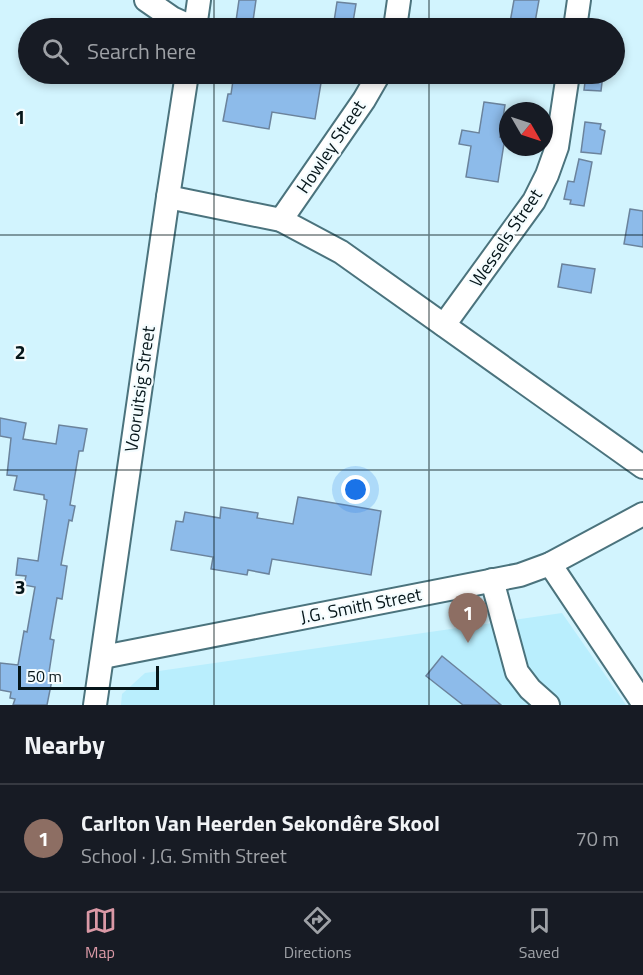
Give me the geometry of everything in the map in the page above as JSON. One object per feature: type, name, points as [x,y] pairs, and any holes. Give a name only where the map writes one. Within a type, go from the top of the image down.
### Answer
[{"type":"street","points":[[146,0],[172,18]]},
{"type":"street","points":[[196,18],[199,0]]},
{"type":"street","points":[[396,18],[399,0]]},
{"type":"street","points":[[576,18],[579,0]]},
{"type":"street","name":"Vooruitsig Street","points":[[95,705],[186,84]]},
{"type":"street","name":"Howley Street","points":[[281,220],[373,84]]},
{"type":"street","name":"Wessels Street","points":[[444,325],[534,201],[557,147],[566,84]]},
{"type":"street","points":[[168,197],[281,220],[341,252],[643,467]]},
{"type":"street","name":"J.G. Smith Street","points":[[103,657],[520,575],[550,564],[643,514]]},
{"type":"street","points":[[550,564],[643,703]]},
{"type":"street","points":[[492,580],[517,672],[530,689],[548,705]]},
{"type":"shaded area","points":[[562,613],[626,705],[121,705],[122,694],[145,673]]},
{"type":"building","points":[[239,0],[256,0],[253,18],[236,18]]},
{"type":"building","points":[[514,0],[539,0],[536,18],[511,18]]},
{"type":"building","points":[[337,2],[356,4],[354,18],[335,18]]},
{"type":"building","points":[[232,84],[321,84],[315,119],[272,112],[269,129],[223,121],[228,94],[231,94]]},
{"type":"building","points":[[585,84],[602,84],[601,91],[584,90]]},
{"type":"building","points":[[484,102],[499,104],[499,156],[502,156],[498,182],[466,177],[471,146],[459,144],[462,130],[479,133]]},
{"type":"building","points":[[585,122],[601,124],[600,129],[605,131],[601,154],[581,152]]},
{"type":"building","points":[[579,159],[592,162],[584,206],[570,204],[571,200],[564,199],[568,181],[574,182]]},
{"type":"building","points":[[630,209],[643,211],[643,247],[624,244]]},
{"type":"building","points":[[562,264],[595,269],[591,293],[558,287]]},
{"type":"building","points":[[0,418],[26,423],[23,439],[56,444],[59,425],[87,429],[83,451],[79,451],[70,505],[75,506],[72,521],[69,520],[61,565],[67,566],[62,599],[57,598],[50,639],[54,640],[48,679],[52,680],[47,705],[13,705],[15,699],[10,698],[11,692],[0,690],[0,663],[18,665],[35,587],[24,585],[26,576],[16,575],[18,558],[38,561],[47,500],[44,499],[44,495],[14,490],[17,476],[7,475],[11,438],[0,436]]},
{"type":"building","points":[[298,497],[381,511],[371,575],[272,559],[269,574],[248,570],[247,575],[211,569],[213,557],[171,550],[176,521],[183,522],[185,512],[220,518],[221,507],[258,513],[257,518],[293,524]]},
{"type":"building","points":[[442,656],[501,705],[463,705],[426,676]]},
{"type":"place","name":"Carlton Van Heerden Sekondêre Skool","points":[[468,643]]}]
